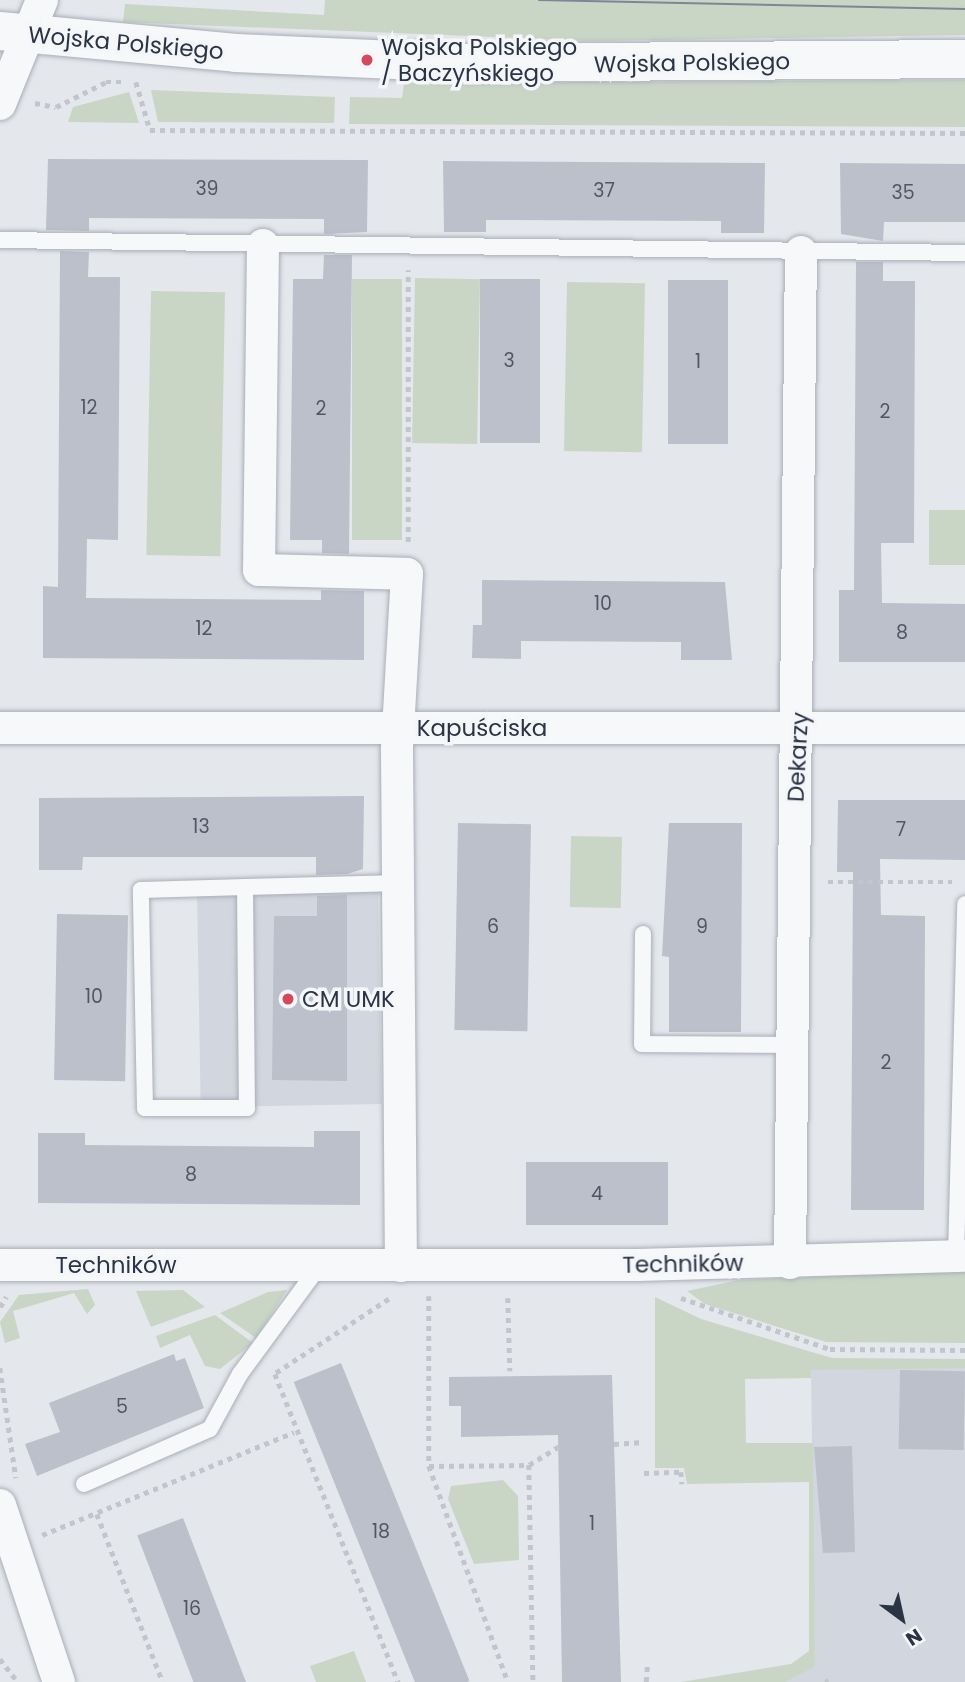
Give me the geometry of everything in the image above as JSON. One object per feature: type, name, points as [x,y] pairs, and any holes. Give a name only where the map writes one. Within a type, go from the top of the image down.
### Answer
[{"type":"street","points":[[1,100],[13,33],[42,0]]},
{"type":"street","name":"Wojska Polskiego","points":[[13,33],[464,63],[965,59]]},
{"type":"street","points":[[263,246],[259,570],[407,574],[398,728],[400,1279]]},
{"type":"street","name":"Dekarzy","points":[[790,1263],[800,726],[801,252]]},
{"type":"street","name":"Kapuściska","points":[[0,728],[965,728]]},
{"type":"street","name":"Techników","points":[[0,1265],[320,1265],[400,1279],[960,1256]]},
{"type":"street","points":[[10,1498],[55,1681]]},
{"type":"lane","points":[[0,240],[408,250],[965,253]]},
{"type":"lane","points":[[245,887],[247,1108],[145,1108],[141,890],[245,887],[400,883]]},
{"type":"lane","points":[[960,1256],[965,904]]},
{"type":"lane","points":[[643,934],[642,1044],[793,1045]]},
{"type":"lane","points":[[84,1484],[210,1429],[240,1374],[320,1265]]},
{"type":"path","points":[[1,100],[56,107],[106,82],[136,82],[150,130],[965,133]]},
{"type":"path","points":[[407,574],[408,250]]},
{"type":"path","points":[[795,882],[965,882]]},
{"type":"path","points":[[398,1682],[294,1433],[275,1374],[400,1279]]},
{"type":"path","points":[[429,1287],[429,1466],[508,1682]]},
{"type":"path","points":[[508,1287],[510,1371]]},
{"type":"path","points":[[672,1293],[700,1310],[831,1349],[965,1350]]},
{"type":"path","points":[[0,1368],[10,1498]]},
{"type":"path","points":[[32,1539],[294,1433]]},
{"type":"path","points":[[614,1444],[643,1442]]},
{"type":"path","points":[[429,1466],[529,1465],[561,1445]]},
{"type":"path","points":[[529,1465],[533,1682]]},
{"type":"path","points":[[644,1474],[681,1472],[682,1484]]},
{"type":"path","points":[[97,1514],[163,1682]]},
{"type":"path","points":[[0,1659],[18,1682]]},
{"type":"path","points":[[646,1682],[647,1666]]},
{"type":"shaded area","name":"CM UMK","points":[[378,892],[382,1104],[201,1107],[197,895]]},
{"type":"shaded area","points":[[965,1366],[965,1682],[786,1682],[815,1667],[811,1370]]},
{"type":"green space","points":[[325,0],[965,0],[965,35],[592,41],[123,22],[125,4],[324,15]]},
{"type":"green space","points":[[965,80],[965,127],[349,124],[350,97],[402,98],[404,83]]},
{"type":"green space","points":[[151,90],[335,97],[334,123],[158,122]]},
{"type":"green space","points":[[129,92],[139,123],[68,122],[73,107]]},
{"type":"green space","points":[[415,278],[480,279],[477,444],[412,443]]},
{"type":"green space","points":[[352,279],[402,279],[402,540],[352,540]]},
{"type":"green space","points":[[567,282],[645,283],[642,452],[564,451]]},
{"type":"green space","points":[[151,291],[225,292],[220,556],[146,555]]},
{"type":"green space","points":[[929,510],[965,510],[965,565],[929,565]]},
{"type":"green space","points":[[571,836],[622,837],[621,908],[570,907]]},
{"type":"green space","points":[[965,1270],[965,1343],[826,1342],[705,1304],[687,1291],[739,1280]]},
{"type":"green space","points":[[88,1289],[95,1305],[87,1314],[74,1293],[13,1311],[20,1338],[5,1343],[0,1322],[19,1295]]},
{"type":"green space","points":[[183,1290],[205,1307],[151,1327],[136,1291]]},
{"type":"green space","points":[[287,1290],[256,1338],[220,1313],[268,1292]]},
{"type":"green space","points":[[655,1297],[701,1319],[832,1358],[965,1359],[965,1368],[811,1370],[811,1378],[745,1379],[746,1443],[813,1443],[815,1667],[786,1682],[681,1682],[791,1664],[809,1651],[809,1482],[687,1484],[684,1468],[655,1468]]},
{"type":"green space","points":[[215,1315],[253,1343],[220,1369],[205,1366],[190,1335],[160,1348],[156,1336]]},
{"type":"green space","points":[[503,1480],[518,1496],[519,1560],[474,1564],[448,1499],[451,1486]]},
{"type":"green space","points":[[354,1651],[366,1682],[316,1682],[310,1666]]},
{"type":"building","points":[[48,159],[368,160],[367,232],[324,234],[324,219],[89,218],[89,231],[46,230]]},
{"type":"building","points":[[443,161],[765,163],[764,233],[721,233],[721,221],[486,220],[486,232],[444,232]]},
{"type":"building","points":[[840,163],[965,164],[965,222],[884,222],[883,241],[841,234]]},
{"type":"building","points":[[60,251],[89,252],[88,277],[120,277],[118,540],[87,539],[86,598],[321,600],[321,590],[364,591],[364,660],[43,658],[43,586],[58,587]]},
{"type":"building","points":[[324,255],[352,255],[349,554],[322,553],[322,540],[290,540],[293,279],[323,279]]},
{"type":"building","points":[[856,262],[883,262],[883,281],[915,281],[914,543],[881,543],[882,603],[965,604],[965,662],[839,662],[839,590],[854,590]]},
{"type":"building","points":[[480,279],[540,279],[540,443],[480,443]]},
{"type":"building","points":[[668,280],[728,280],[728,444],[668,444]]},
{"type":"building","points":[[482,580],[725,582],[732,660],[681,660],[681,642],[521,641],[521,659],[472,658],[473,625],[482,625]]},
{"type":"building","points":[[364,796],[363,869],[347,874],[316,875],[316,857],[83,857],[82,870],[39,870],[39,798]]},
{"type":"building","points":[[838,800],[965,800],[965,860],[880,859],[881,915],[925,916],[924,1210],[851,1210],[853,872],[837,872]]},
{"type":"building","points":[[458,823],[531,824],[527,1031],[454,1030]]},
{"type":"building","points":[[669,823],[742,823],[741,1032],[669,1032],[669,957],[662,956]]},
{"type":"building","points":[[347,895],[347,1081],[272,1080],[274,916],[317,916],[317,896]]},
{"type":"building","points":[[57,914],[128,915],[125,1081],[54,1080]]},
{"type":"building","points":[[314,1131],[360,1131],[360,1205],[38,1203],[38,1133],[85,1133],[85,1145],[314,1147]]},
{"type":"building","points":[[526,1162],[668,1162],[668,1225],[526,1225]]},
{"type":"building","points":[[174,1354],[176,1361],[185,1358],[204,1408],[37,1476],[25,1444],[60,1432],[49,1403]]},
{"type":"building","points":[[341,1363],[469,1681],[415,1682],[294,1382]]},
{"type":"building","points":[[900,1370],[965,1371],[964,1450],[899,1449]]},
{"type":"building","points":[[612,1375],[621,1682],[562,1682],[558,1435],[461,1437],[461,1406],[449,1406],[449,1377]]},
{"type":"building","points":[[852,1446],[855,1552],[823,1553],[814,1447]]},
{"type":"building","points":[[183,1518],[246,1682],[193,1682],[137,1536]]},
{"type":"tram line","points":[[539,0],[965,9]]},
{"type":"place","name":"Wojska Polskiego / Baczyńskiego","points":[[367,60]]},
{"type":"place","name":"CM UMK","points":[[288,999]]}]
